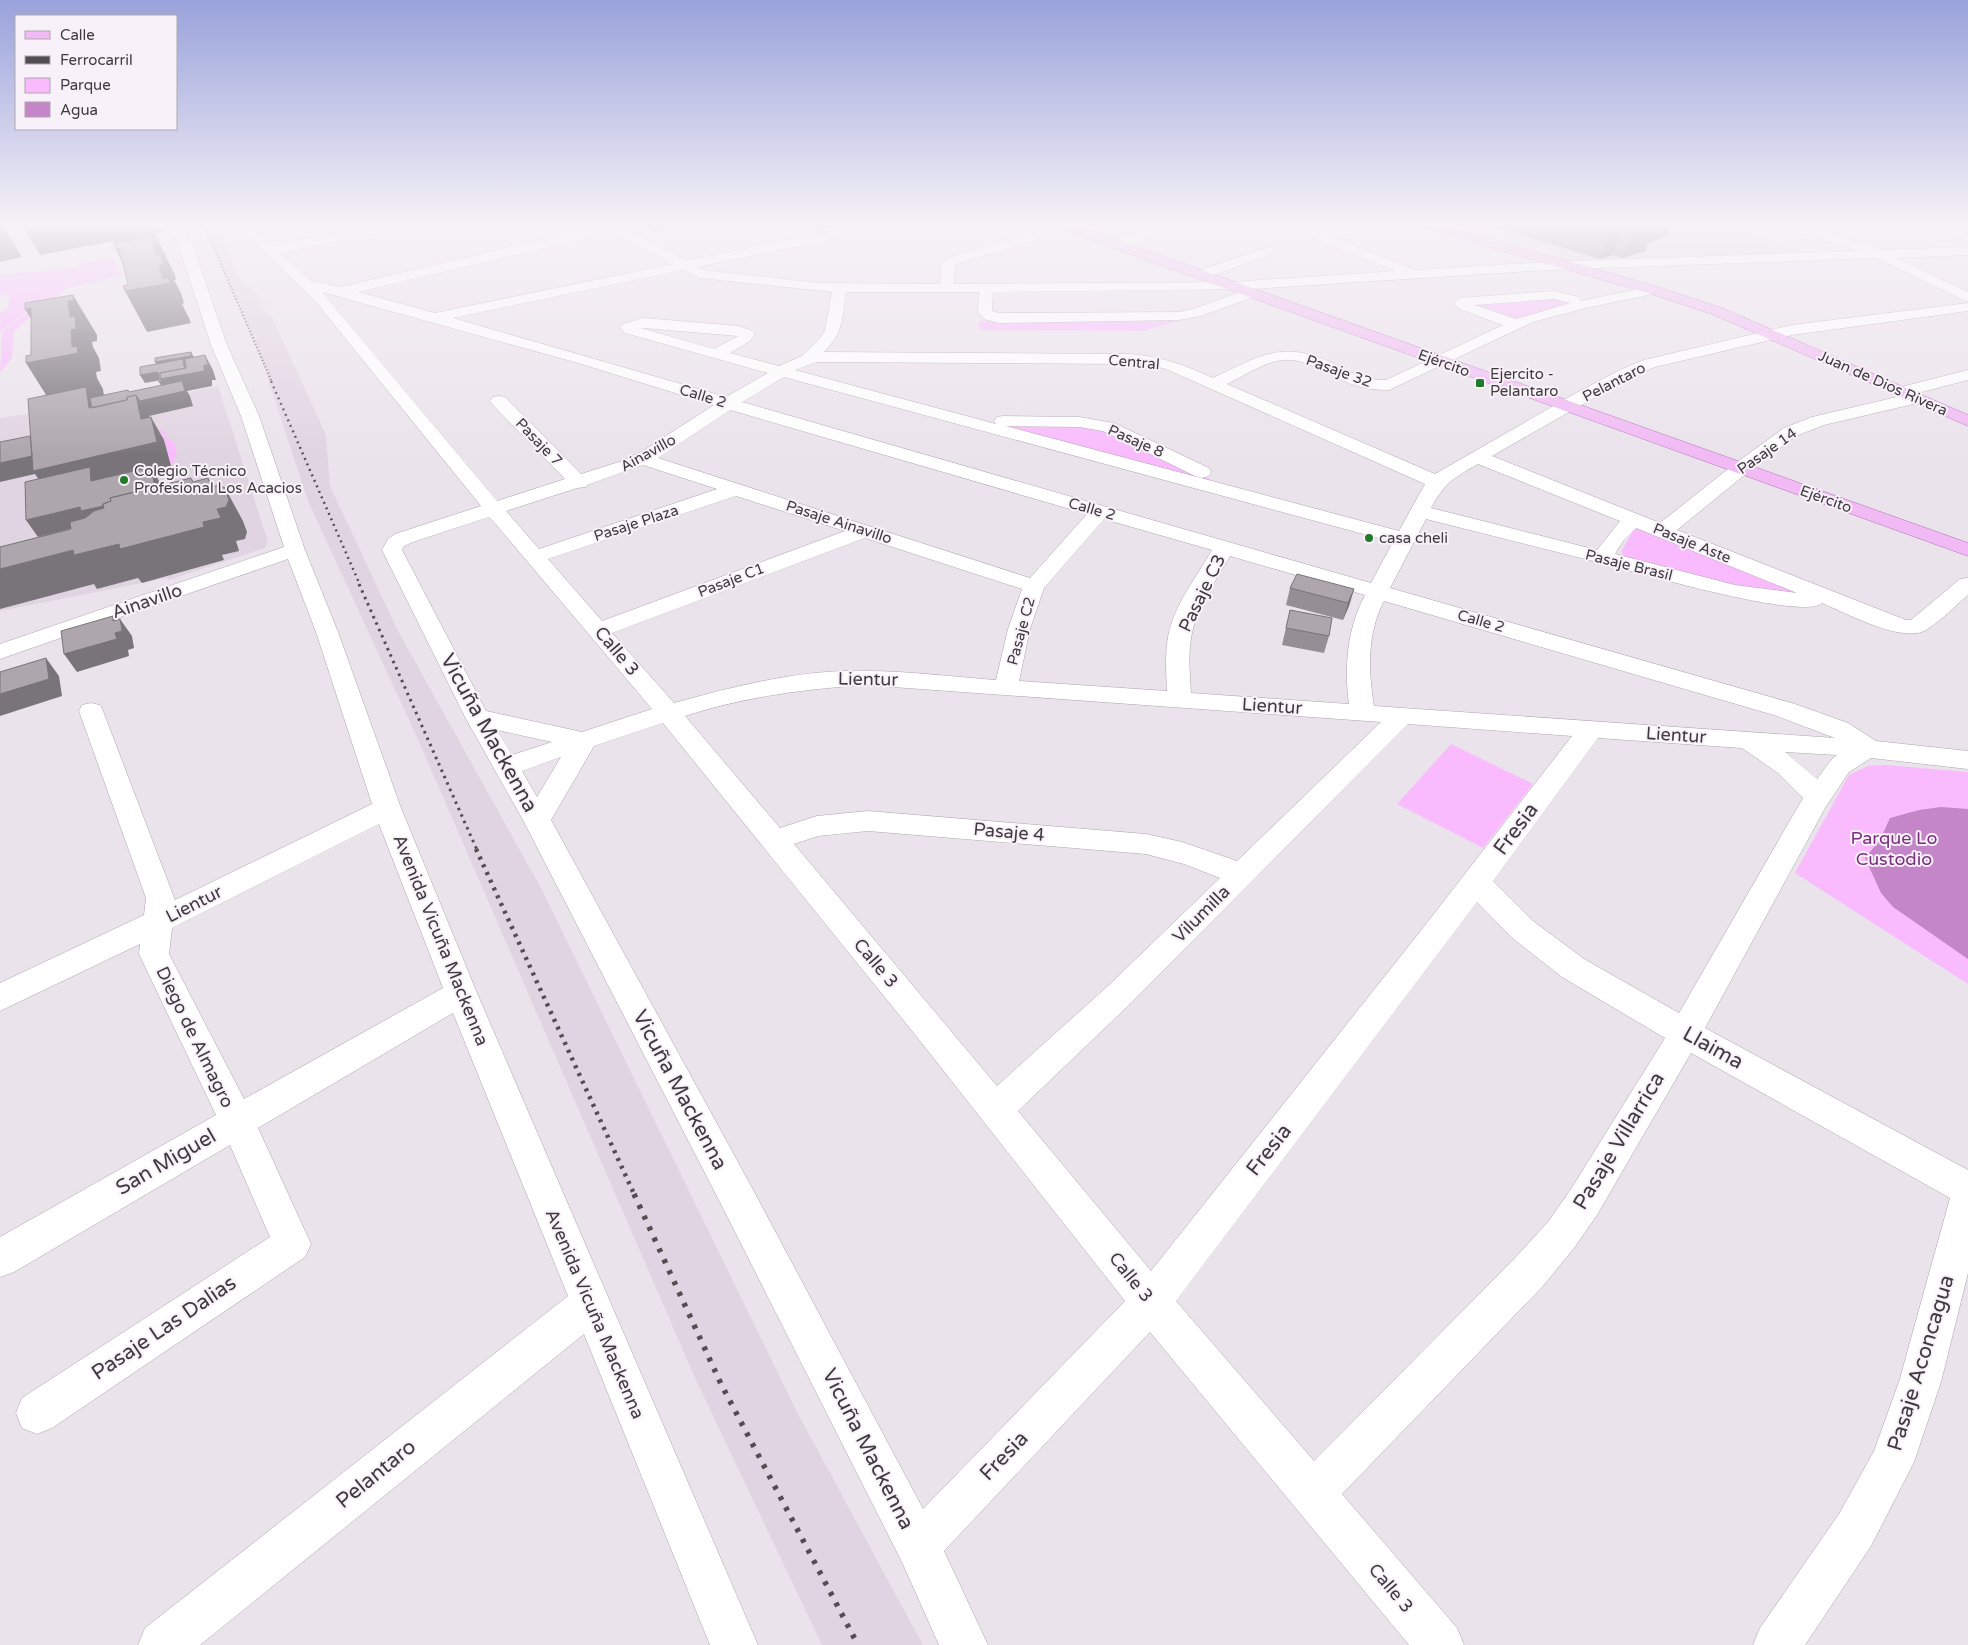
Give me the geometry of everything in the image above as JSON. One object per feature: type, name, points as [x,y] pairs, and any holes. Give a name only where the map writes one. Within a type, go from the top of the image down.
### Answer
[{"type":"main road","name":"Ejército","points":[[1275,302],[1968,550]]},
{"type":"main road","name":"Juan de Dios Rivera","points":[[1689,302],[1717,311],[1772,334],[1968,421]]},
{"type":"street","name":"Avenida Vicuña Mackenna","points":[[205,302],[242,418],[327,632],[387,808],[461,992],[734,1645]]},
{"type":"street","name":"Calle 3","points":[[323,302],[494,509],[669,713],[996,1109],[1151,1302],[1440,1645]]},
{"type":"street","name":"Calle 2","points":[[377,302],[1750,699],[1824,723],[1870,749]]},
{"type":"street","points":[[434,318],[512,302]]},
{"type":"street","name":"Ainavillo","points":[[397,541],[619,470],[643,459],[727,404],[781,371],[808,358],[827,340],[833,330],[838,302]]},
{"type":"street","points":[[985,302],[985,312],[989,316],[999,318],[1179,316],[1196,313],[1227,302]]},
{"type":"street","name":"Pasaje 32","points":[[1462,302],[1464,306],[1518,324]]},
{"type":"street","name":"Pasaje 32","points":[[1577,302],[1585,304]]},
{"type":"street","name":"Pasaje 32","points":[[1213,384],[1280,355],[1296,356],[1363,383],[1380,386],[1392,384],[1518,324],[1544,314],[1596,302]]},
{"type":"street","name":"Pelantaro","points":[[1363,712],[1357,674],[1358,646],[1370,608],[1437,482],[1566,406],[1628,372],[1650,364],[1772,334],[1810,327],[1968,307]]},
{"type":"street","name":"Pasaje 8","points":[[716,354],[744,338],[747,334],[739,331],[643,324],[628,327],[630,330],[716,354],[1406,539]]},
{"type":"street","name":"Central","points":[[808,358],[1138,359],[1164,364],[1437,482]]},
{"type":"street","name":"Pasaje 14","points":[[1663,531],[1740,468],[1781,438],[1802,427],[1910,395],[1968,375]]},
{"type":"street","name":"Pasaje 7","points":[[499,401],[579,483]]},
{"type":"street","name":"Pasaje 8","points":[[961,420],[1079,422],[1108,427],[1221,481],[1242,495]]},
{"type":"street","name":"Pasaje Aste","points":[[1478,457],[1886,622],[1906,627],[1920,624],[1968,584]]},
{"type":"street","name":"Pasaje Ainavillo","points":[[643,459],[1034,586]]},
{"type":"street","name":"Pasaje Plaza","points":[[535,557],[737,489]]},
{"type":"street","name":"Pasaje C2","points":[[1006,687],[1018,629],[1034,586],[1100,511]]},
{"type":"street","name":"Pasaje Brasil","points":[[1420,511],[1602,559],[1742,592],[1774,598],[1840,603]]},
{"type":"street","points":[[1602,559],[1608,545],[1634,519]]},
{"type":"street","name":"Pasaje C1","points":[[599,630],[864,531]]},
{"type":"street","name":"Vicuña Mackenna","points":[[397,541],[392,550],[477,717],[537,820],[738,1199],[918,1546],[964,1645]]},
{"type":"street","name":"Pasaje C3","points":[[1179,700],[1178,649],[1181,630],[1224,547]]},
{"type":"street","name":"Ainavillo","points":[[0,652],[295,550]]},
{"type":"street","name":"Lientur","points":[[506,767],[739,692],[788,683],[836,678],[865,678],[1006,687],[1363,712],[1870,749],[1968,760]]},
{"type":"street","points":[[1750,699],[1756,707],[1759,725],[1755,734],[1747,741],[1789,766],[1808,784],[1818,798]]},
{"type":"street","name":"Diego de Almagro","points":[[91,711],[161,898],[154,954],[237,1121],[292,1244]]},
{"type":"street","name":"Vilumilla","points":[[996,1109],[1120,994],[1402,715]]},
{"type":"street","points":[[477,717],[584,741],[537,820]]},
{"type":"street","name":"Fresia","points":[[918,1546],[1151,1302],[1476,882],[1591,729]]},
{"type":"street","name":"Pasaje Villarrica","points":[[1312,1494],[1529,1272],[1561,1235],[1584,1202],[1685,1033],[1818,798],[1840,766],[1858,754],[1870,749]]},
{"type":"street","name":"Lientur","points":[[0,998],[387,808]]},
{"type":"street","name":"Pasaje 4","points":[[774,840],[834,823],[886,822],[1146,844],[1189,854],[1215,863],[1240,875]]},
{"type":"street","name":"Llaima","points":[[1476,882],[1522,929],[1548,951],[1599,985],[1968,1189]]},
{"type":"street","name":"San Miguel","points":[[0,1258],[461,992]]},
{"type":"street","name":"Pasaje Aconcagua","points":[[1777,1645],[1855,1530],[1892,1462],[1920,1382],[1968,1199]]},
{"type":"street","name":"Pasaje Las Dalias","points":[[37,1413],[292,1244]]},
{"type":"street","name":"Pelantaro","points":[[162,1645],[591,1303]]},
{"type":"shaded area","points":[[236,302],[266,303],[260,304],[266,313],[272,317],[326,435],[330,486],[397,629],[542,890],[797,1412],[923,1645],[822,1645],[695,1378],[420,744],[308,501],[264,367]]},
{"type":"shaded area","name":"Colegio Técnico Profesional Los Acacios","points":[[218,386],[268,542],[265,548],[169,580],[167,578],[0,611],[0,418],[140,398],[164,397]]},
{"type":"green space","points":[[9,302],[40,302],[0,332],[0,314],[9,307]]},
{"type":"green space","points":[[40,302],[50,302],[14,331],[12,358],[0,373],[2,332]]},
{"type":"green space","points":[[1569,302],[1572,305],[1516,320],[1469,303]]},
{"type":"green space","points":[[979,321],[1178,321],[1143,331],[980,330]]},
{"type":"green space","points":[[987,423],[1073,424],[1116,433],[1211,480],[1209,482]]},
{"type":"green space","points":[[156,428],[168,432],[161,435],[171,441],[176,447],[176,455],[171,466],[164,440]]},
{"type":"green space","points":[[1634,529],[1648,529],[1803,595],[1751,590],[1626,559],[1621,552]]},
{"type":"green space","points":[[1451,744],[1533,784],[1483,848],[1397,804]]},
{"type":"green space","name":"Parque Lo Custodio","points":[[1885,765],[1968,772],[1968,984],[1795,873],[1849,775],[1868,766]]},
{"type":"water","points":[[1941,807],[1968,809],[1968,959],[1893,907],[1881,893],[1865,858],[1880,840],[1890,818],[1919,810]]},
{"type":"building","points":[[68,302],[70,317],[75,316],[76,329],[71,330],[72,347],[77,346],[78,353],[26,363],[26,356],[31,355],[31,308],[25,309],[25,303]]},
{"type":"building","points":[[191,352],[191,356],[155,362],[155,358]]},
{"type":"building","points":[[205,355],[208,365],[204,365],[204,371],[160,379],[160,373],[186,368],[185,359]]},
{"type":"building","points":[[183,359],[184,367],[186,368],[160,373],[162,381],[159,382],[158,372],[140,375],[140,367]]},
{"type":"building","points":[[182,381],[185,391],[140,401],[136,395],[127,397],[127,400],[92,408],[90,398]]},
{"type":"building","points":[[86,387],[89,408],[127,400],[127,397],[136,395],[141,419],[151,417],[157,442],[33,471],[28,399]]},
{"type":"building","points":[[30,436],[32,456],[0,463],[0,442]]},
{"type":"building","points":[[90,467],[91,481],[151,467],[155,487],[110,498],[111,501],[103,504],[103,506],[81,511],[80,507],[26,520],[25,482]]},
{"type":"building","points":[[191,478],[193,482],[208,478],[211,487],[219,485],[225,488],[229,500],[226,507],[217,509],[221,518],[203,522],[204,527],[120,549],[119,544],[74,555],[73,550],[0,569],[0,547],[71,529],[70,522],[85,518],[94,511],[104,508],[103,504],[111,501],[110,498]]},
{"type":"building","points":[[1297,574],[1354,589],[1348,603],[1290,588]]},
{"type":"building","points":[[1290,610],[1332,618],[1329,636],[1286,628]]},
{"type":"building","points":[[113,616],[113,621],[120,619],[122,631],[115,633],[117,639],[64,654],[61,631]]},
{"type":"building","points":[[46,658],[49,679],[0,694],[0,672]]},
{"type":"railway","points":[[237,302],[272,382]]},
{"type":"railway","points":[[271,381],[360,585]]},
{"type":"railway","points":[[359,584],[477,850]]},
{"type":"railway","points":[[476,849],[635,1196]]},
{"type":"railway","points":[[634,1194],[721,1384],[858,1645]]},
{"type":"place","name":"Ejercito - Pelantaro","points":[[1480,383]]},
{"type":"place","name":"Colegio Técnico Profesional Los Acacios","points":[[124,480]]},
{"type":"place","name":"casa cheli","points":[[1369,538]]}]
